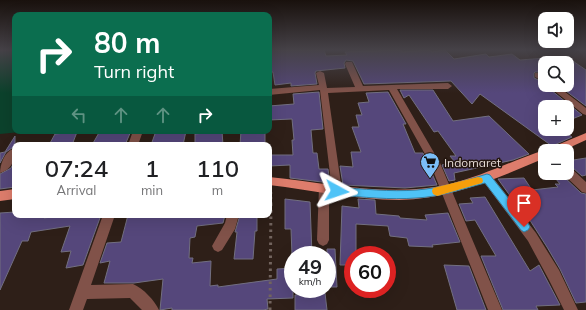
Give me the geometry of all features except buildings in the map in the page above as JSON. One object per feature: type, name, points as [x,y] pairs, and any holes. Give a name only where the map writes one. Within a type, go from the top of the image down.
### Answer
[{"type":"main road","points":[[568,144],[586,136]]},
{"type":"main road","points":[[272,181],[337,191],[399,195],[417,194],[447,190],[487,178],[538,157]]},
{"type":"main road","points":[[0,196],[12,194]]},
{"type":"street","points":[[349,64],[360,89]]},
{"type":"street","points":[[320,73],[337,191]]},
{"type":"street","points":[[272,92],[448,86]]},
{"type":"street","points":[[392,87],[434,163],[447,190],[495,310]]},
{"type":"street","points":[[560,92],[586,112]]},
{"type":"street","points":[[0,169],[5,166],[12,155]]},
{"type":"street","points":[[574,177],[586,189]]},
{"type":"street","points":[[487,178],[532,237],[554,275],[571,310]]},
{"type":"street","points":[[323,240],[324,188]]},
{"type":"street","points":[[76,310],[108,218]]},
{"type":"street","points":[[218,246],[231,225],[232,218]]},
{"type":"street","points":[[83,292],[133,292],[152,310]]},
{"type":"path","points":[[270,218],[270,310]]},
{"type":"green space","points":[[0,64],[12,64],[12,133],[0,134]]},
{"type":"slow traffic","points":[[437,191],[447,190],[478,181]]},
{"type":"place","name":"Indomaret","points":[[430,179]]},
{"type":"route","points":[[337,191],[399,195],[417,194],[447,190],[487,178],[524,227]]}]
